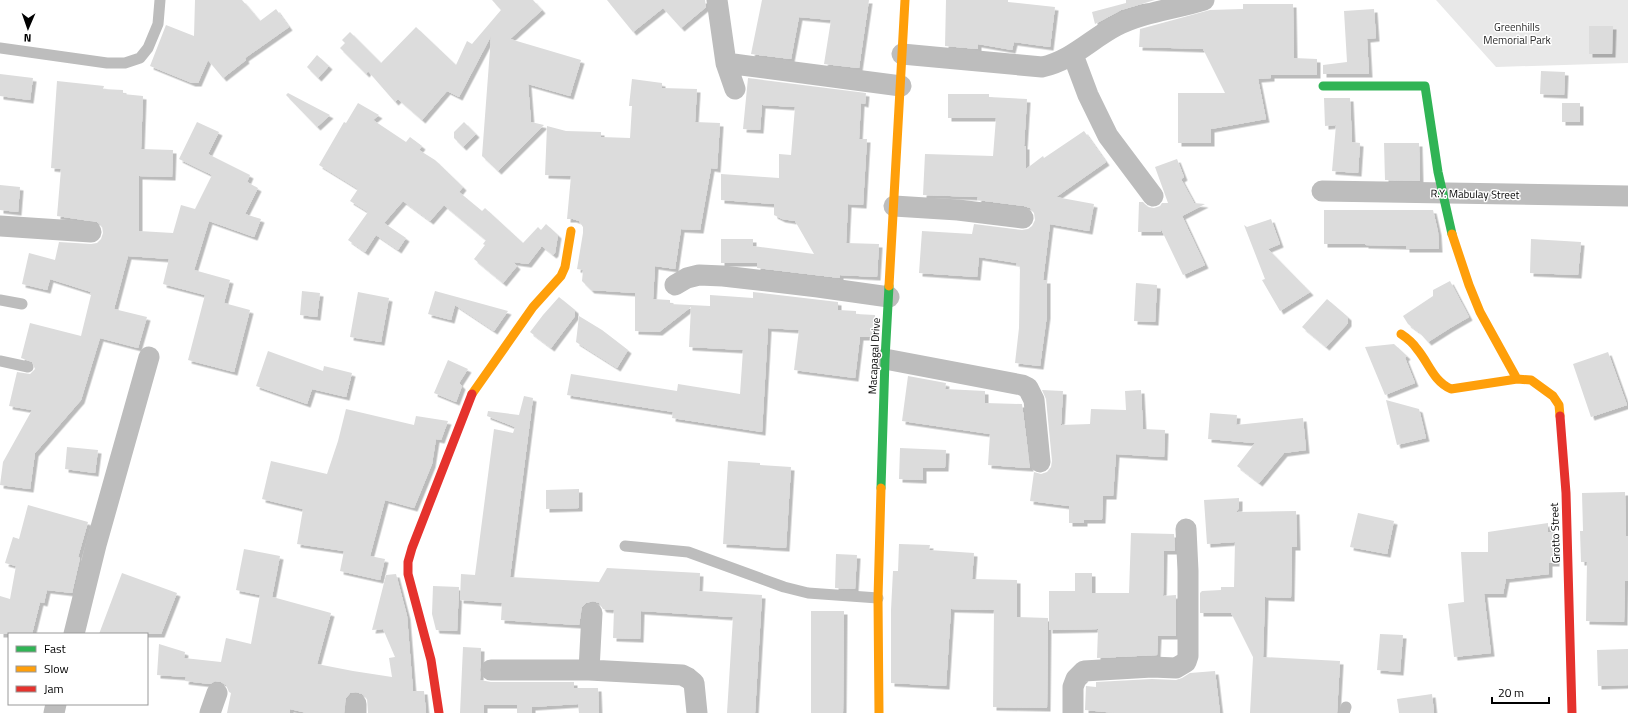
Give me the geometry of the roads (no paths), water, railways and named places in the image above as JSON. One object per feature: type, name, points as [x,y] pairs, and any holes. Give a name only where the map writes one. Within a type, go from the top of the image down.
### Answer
[{"type":"street","points":[[717,0],[726,63],[735,89]]},
{"type":"street","name":"Macapagal Drive","points":[[879,713],[878,598],[886,359],[905,0]]},
{"type":"street","points":[[902,54],[1042,67],[1073,55],[1115,26],[1128,20],[1204,0]]},
{"type":"street","points":[[1073,55],[1088,95],[1108,136],[1153,196]]},
{"type":"street","points":[[726,63],[901,86]]},
{"type":"street","points":[[1323,86],[1424,86],[1430,130],[1449,225],[1480,312],[1517,379],[1451,390],[1446,388],[1437,380],[1414,344],[1400,334]]},
{"type":"street","name":"R.Y. Mabulay Street","points":[[1322,191],[1628,196]]},
{"type":"street","points":[[894,206],[958,210],[1023,218]]},
{"type":"street","points":[[0,226],[91,232]]},
{"type":"street","points":[[439,713],[438,700],[428,650],[408,574],[408,562],[412,548],[474,390],[533,307],[561,276],[566,267],[571,231]]},
{"type":"street","points":[[675,285],[687,278],[699,275],[723,276],[889,297]]},
{"type":"street","points":[[74,633],[96,545],[148,357]]},
{"type":"street","points":[[886,359],[1022,385],[1028,388],[1034,400],[1040,462]]},
{"type":"street","name":"Grotto Street","points":[[1517,379],[1531,380],[1541,386],[1553,396],[1560,405],[1566,493],[1572,713]]},
{"type":"street","points":[[1073,713],[1073,687],[1076,679],[1084,671],[1176,668],[1186,662],[1188,656],[1188,570],[1186,529]]},
{"type":"street","points":[[589,670],[592,613]]},
{"type":"street","points":[[491,670],[589,670],[682,675],[694,683],[697,713]]},
{"type":"street","points":[[210,713],[217,693]]},
{"type":"lane","points":[[0,48],[107,63],[125,63],[140,58],[148,48],[158,24],[160,0]]},
{"type":"lane","points":[[0,300],[22,304]]},
{"type":"lane","points":[[0,360],[28,367]]},
{"type":"lane","points":[[625,546],[688,552],[784,587],[808,592],[878,598]]},
{"type":"park label","name":"Greenhills Memorial Park","points":[[1517,33]]}]
